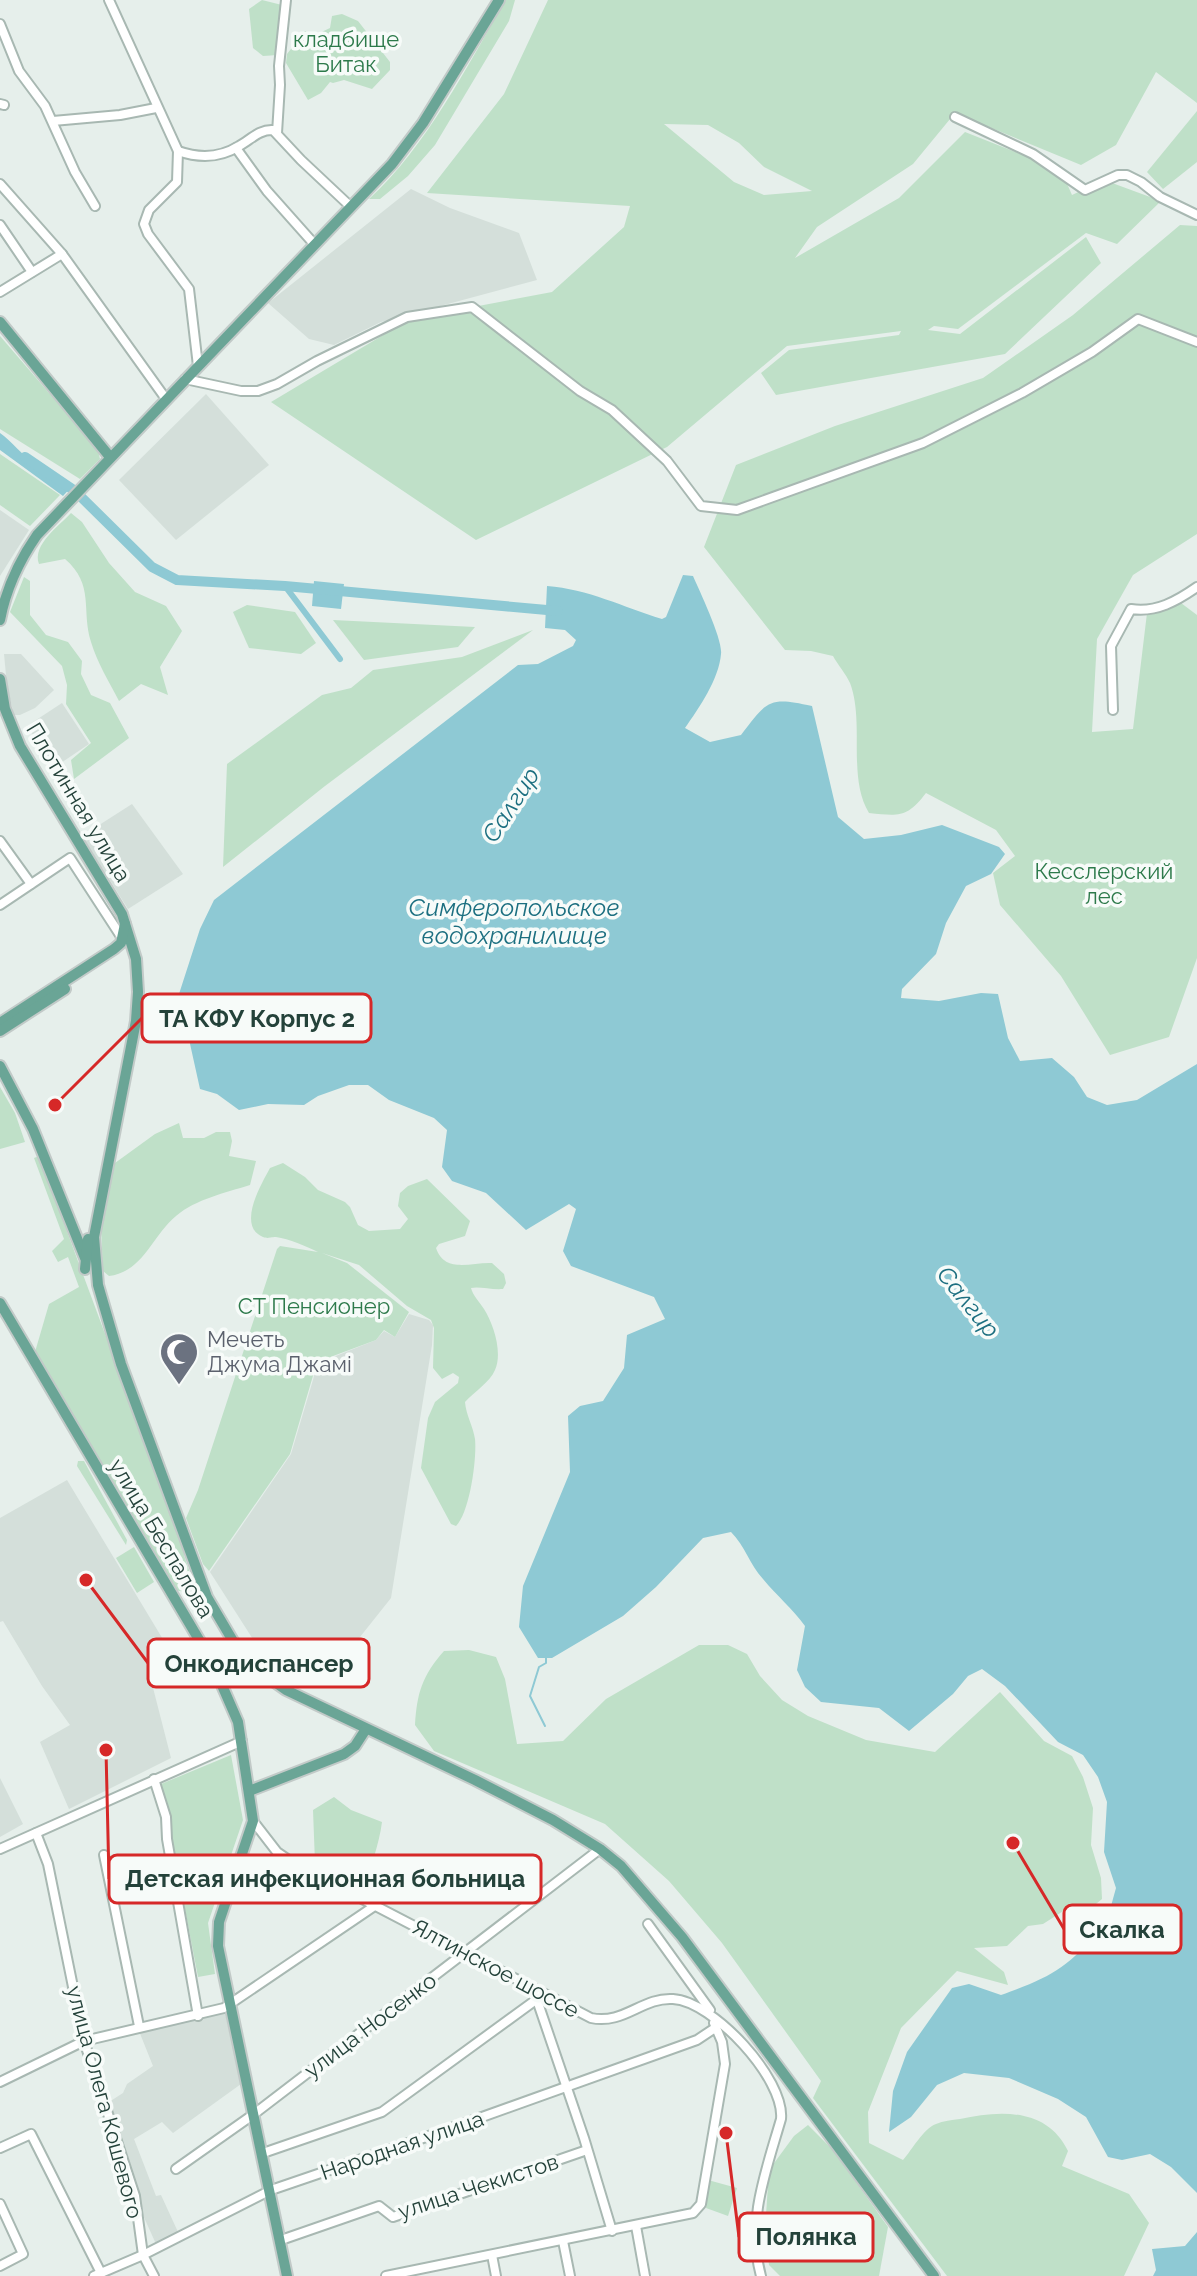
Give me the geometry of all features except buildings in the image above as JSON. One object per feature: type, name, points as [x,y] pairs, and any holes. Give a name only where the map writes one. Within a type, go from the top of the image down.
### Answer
[{"type":"main road","points":[[0,620],[9,586],[37,535],[392,164],[423,123],[499,0]]},
{"type":"main road","points":[[0,322],[110,457]]},
{"type":"main road","name":"Плотинная улица","points":[[0,679],[5,709],[20,746],[103,881],[125,922],[127,941]]},
{"type":"main road","points":[[0,1023],[127,941]]},
{"type":"main road","points":[[0,1031],[127,941]]},
{"type":"main road","points":[[101,1297],[85,1264],[133,1010],[127,941]]},
{"type":"main road","points":[[113,1341],[94,1260],[94,1237],[136,1021],[138,980],[127,941]]},
{"type":"main road","points":[[0,1066],[27,1116],[59,1194],[207,1597],[223,1626],[249,1660],[273,1682],[302,1699],[553,1820],[621,1866],[682,1937],[934,2276]]},
{"type":"main road","name":"улица Беспалова","points":[[0,1303],[211,1660],[231,1702],[242,1741],[253,1821],[219,1922],[218,1946],[287,2276]]},
{"type":"main road","points":[[249,1791],[344,1754],[355,1746],[366,1729]]},
{"type":"street","points":[[109,0],[178,151],[177,182],[149,210],[144,224],[148,234],[189,289],[198,366]]},
{"type":"street","points":[[277,133],[279,66],[286,0]]},
{"type":"street","points":[[0,24],[19,71],[53,121],[68,159],[95,206]]},
{"type":"street","points":[[53,121],[120,115],[156,108]]},
{"type":"street","points":[[955,117],[1033,154],[1085,190],[1118,175],[1127,175],[1160,197],[1197,215]]},
{"type":"street","points":[[178,151],[203,157],[236,148],[265,130],[277,133],[351,207]]},
{"type":"street","points":[[236,148],[267,191],[315,245]]},
{"type":"street","points":[[1,187],[62,254],[166,399]]},
{"type":"street","points":[[0,225],[32,272]]},
{"type":"street","points":[[0,292],[62,254]]},
{"type":"street","points":[[185,379],[241,391],[258,391],[407,317],[472,307],[580,391],[612,410],[667,461],[701,506],[737,510],[923,443],[1022,393],[1092,352],[1138,319],[1197,342]]},
{"type":"street","points":[[1113,710],[1111,646],[1131,609],[1145,611],[1177,602],[1197,587]]},
{"type":"street","points":[[0,841],[31,884],[0,905]]},
{"type":"street","name":"Плотинная улица","points":[[31,884],[70,858],[127,941]]},
{"type":"street","points":[[0,1849],[242,1741]]},
{"type":"street","points":[[154,1779],[166,1817],[167,1839],[198,2016]]},
{"type":"street","name":"Ялтинское шоссе","points":[[253,1821],[285,1858],[465,1953],[540,1997],[602,2020],[615,2019],[662,1999],[688,2001],[713,2015],[758,2064],[779,2096],[782,2107],[758,2205],[755,2246],[761,2276]]},
{"type":"street","points":[[248,1835],[255,1832],[263,1835]]},
{"type":"street","name":"улица Олега Кошевого","points":[[36,1833],[48,1864],[84,2041],[135,2196],[143,2255],[154,2276]]},
{"type":"street","name":"улица Носенко","points":[[176,2169],[254,2114],[600,1849]]},
{"type":"street","points":[[104,1855],[139,2026]]},
{"type":"street","points":[[0,2082],[84,2041],[224,2008],[376,1905]]},
{"type":"street","points":[[386,2276],[418,2274],[492,2255],[693,2213],[701,2204],[725,2064],[722,2042],[713,2015],[648,1924]]},
{"type":"street","points":[[263,2153],[382,2112],[540,1997],[612,2231]]},
{"type":"street","name":"Народная улица","points":[[97,2274],[143,2255],[271,2190],[697,2040],[715,2028]]},
{"type":"street","points":[[0,2148],[31,2134],[97,2274]]},
{"type":"street","name":"улица Чекистов","points":[[281,2240],[379,2206],[393,2217],[587,2150]]},
{"type":"street","points":[[0,2204],[23,2254],[0,2266]]},
{"type":"street","points":[[636,2226],[645,2276]]},
{"type":"street","points":[[563,2241],[570,2276]]},
{"type":"street","points":[[492,2255],[496,2276]]},
{"type":"shaded area","points":[[411,189],[450,208],[519,233],[537,280],[381,322],[334,345],[309,339],[268,303]]},
{"type":"shaded area","points":[[206,394],[269,465],[176,540],[119,480]]},
{"type":"shaded area","points":[[0,510],[29,530],[0,576]]},
{"type":"shaded area","points":[[4,654],[21,654],[54,690],[35,708],[20,715],[14,715]]},
{"type":"shaded area","points":[[62,703],[89,744],[55,767],[27,726]]},
{"type":"shaded area","points":[[132,804],[183,874],[128,909],[82,836]]},
{"type":"shaded area","points":[[409,1314],[429,1320],[433,1325],[432,1345],[391,1598],[360,1637],[310,1684],[270,1666],[210,1572],[291,1454],[318,1363],[376,1340],[384,1331],[395,1337]]},
{"type":"shaded area","points":[[67,1480],[176,1661],[151,1676],[171,1758],[69,1809],[40,1742],[70,1725],[42,1686],[3,1621],[0,1622],[0,1518]]},
{"type":"shaded area","points":[[0,1778],[23,1824],[0,1837]]},
{"type":"shaded area","points":[[225,2013],[241,2084],[173,2133],[162,2122],[134,2139],[156,2196],[161,2195],[178,2232],[156,2244],[138,2204],[138,2195],[109,2102],[123,2093],[127,2084],[153,2066],[139,2031]]},
{"type":"green space","points":[[262,0],[282,5],[278,55],[263,56],[253,48],[249,9]]},
{"type":"green space","points":[[506,0],[515,0],[509,21],[435,145],[408,176],[380,199],[369,199],[390,178],[427,130]]},
{"type":"green space","points":[[548,0],[1197,0],[1197,103],[1156,72],[1116,145],[1081,165],[955,113],[913,164],[817,227],[795,258],[899,198],[965,132],[1061,170],[1072,195],[1104,180],[1161,201],[1117,244],[1086,233],[958,329],[934,326],[928,330],[960,334],[1086,237],[1101,263],[1005,354],[776,395],[761,373],[789,350],[899,335],[901,331],[787,346],[667,447],[476,540],[271,402],[410,319],[552,292],[624,227],[630,206],[427,193],[504,94]],"holes":[[[664,124],[708,125],[739,143],[764,167],[812,191],[764,195],[734,182]]]},
{"type":"green space","name":"кладбище Битак","points":[[342,14],[358,21],[390,62],[390,70],[372,89],[344,80],[330,82],[321,93],[308,100],[286,63],[287,54],[305,31],[311,37],[330,28],[332,16]]},
{"type":"green space","points":[[1197,111],[1197,162],[1163,189],[1147,172]]},
{"type":"green space","name":"Кесслерский лес","points":[[1180,225],[1197,226],[1197,534],[1133,575],[1097,639],[1092,732],[1133,729],[1147,613],[1181,603],[1197,615],[1197,958],[1169,1037],[1110,1055],[1061,976],[1000,905],[993,873],[1015,856],[996,830],[926,793],[902,814],[869,813],[859,783],[856,715],[846,676],[833,656],[785,650],[704,547],[736,465],[835,426],[983,378],[1073,315]]},
{"type":"green space","points":[[0,336],[98,450],[100,459],[80,479],[0,429]]},
{"type":"green space","points":[[0,454],[60,495],[30,526],[0,505]]},
{"type":"green space","points":[[71,513],[82,522],[109,563],[135,592],[166,606],[182,631],[160,667],[168,695],[141,684],[119,701],[91,642],[86,598],[80,578],[65,559],[39,564],[39,550],[43,543]]},
{"type":"green space","points":[[24,577],[30,581],[30,615],[46,635],[68,642],[82,661],[81,674],[91,695],[110,703],[129,738],[74,779],[71,760],[91,743],[66,704],[67,685],[62,666],[10,612]]},
{"type":"green space","points":[[247,605],[295,612],[316,643],[301,654],[249,648],[233,612]]},
{"type":"green space","points":[[333,620],[475,627],[458,647],[364,660]]},
{"type":"green space","points":[[533,630],[223,867],[227,764],[322,695],[351,688],[373,670],[462,657]]},
{"type":"green space","points":[[0,1087],[15,1113],[25,1142],[0,1149]]},
{"type":"green space","points":[[179,1123],[183,1138],[204,1138],[216,1132],[230,1132],[229,1156],[256,1161],[250,1185],[211,1197],[184,1210],[168,1224],[139,1261],[121,1273],[109,1276],[103,1271],[101,1227],[115,1163],[155,1134]]},
{"type":"green space","points":[[39,1156],[186,1552],[184,1555],[194,1585],[186,1592],[174,1590],[35,1352],[49,1304],[79,1287],[68,1257],[58,1262],[52,1251],[64,1239],[34,1158]]},
{"type":"green space","name":"СТ Пенсионер","points":[[283,1163],[318,1190],[345,1202],[358,1225],[369,1231],[400,1229],[408,1219],[398,1206],[400,1193],[408,1186],[427,1179],[470,1221],[465,1236],[439,1244],[436,1248],[440,1256],[452,1264],[492,1263],[504,1274],[506,1283],[503,1289],[471,1288],[494,1330],[497,1363],[489,1379],[465,1402],[475,1439],[475,1459],[469,1497],[456,1526],[451,1524],[421,1468],[428,1418],[435,1402],[458,1383],[459,1377],[453,1373],[442,1379],[433,1368],[434,1328],[431,1320],[407,1306],[359,1265],[322,1253],[347,1263],[409,1312],[395,1337],[384,1330],[376,1340],[317,1362],[290,1454],[209,1571],[203,1564],[186,1518],[277,1249],[280,1246],[318,1252],[286,1239],[263,1237],[252,1224],[253,1204],[270,1168]]},
{"type":"green space","points":[[78,1461],[84,1461],[127,1540],[126,1545],[77,1466]]},
{"type":"green space","points":[[134,1547],[154,1582],[137,1593],[116,1558]]},
{"type":"green space","points":[[699,1645],[728,1645],[747,1654],[760,1676],[782,1700],[808,1716],[866,1740],[935,1752],[1000,1692],[1044,1741],[1072,1756],[1093,1808],[1091,1845],[1101,1878],[1102,1899],[1085,1913],[1078,1940],[1068,1908],[1043,1924],[1028,1926],[1007,1946],[974,1948],[1004,1972],[1008,1985],[957,1971],[901,2028],[868,2112],[869,2143],[903,2160],[927,2130],[939,2123],[991,2114],[1035,2120],[1059,2137],[1068,2151],[1062,2166],[1129,2194],[1149,2223],[1124,2276],[947,2276],[813,2098],[821,2081],[722,1943],[669,1881],[605,1824],[434,1751],[415,1725],[422,1685],[444,1651],[469,1650],[496,1657],[505,1679],[517,1744],[563,1741],[606,1699]]},
{"type":"green space","points":[[231,1755],[243,1820],[208,1923],[215,1974],[198,1977],[161,1784]]},
{"type":"green space","points":[[334,1797],[351,1810],[382,1822],[365,1889],[315,1863],[313,1810]]},
{"type":"green space","points":[[808,2125],[833,2150],[888,2227],[879,2276],[780,2276],[769,2265],[765,2230],[769,2170],[794,2136]]},
{"type":"green space","points":[[708,2180],[737,2188],[728,2216],[706,2208]]},
{"type":"water","points":[[0,433],[43,472],[63,483],[74,484],[63,496],[0,450]]},
{"type":"water","name":"Симферопольское водохранилище","points":[[683,575],[693,576],[721,647],[712,683],[685,728],[710,742],[741,735],[770,704],[786,702],[812,706],[838,817],[864,839],[901,835],[942,825],[999,847],[1005,854],[991,874],[966,886],[946,923],[936,954],[902,989],[901,998],[939,1001],[981,993],[998,994],[1008,1038],[1020,1061],[1052,1058],[1074,1077],[1087,1097],[1107,1105],[1137,1100],[1197,1064],[1197,2193],[1171,2167],[1150,2154],[1122,2160],[1108,2157],[1086,2117],[1058,2099],[1009,2078],[964,2073],[937,2085],[911,2117],[889,2132],[893,2091],[907,2052],[952,1988],[969,1984],[1001,1995],[1018,1989],[1057,1970],[1102,1928],[1101,1915],[1111,1906],[1116,1888],[1104,1852],[1107,1802],[1098,1777],[1083,1755],[1058,1742],[1005,1686],[982,1669],[968,1676],[953,1694],[909,1731],[879,1708],[821,1702],[805,1687],[797,1670],[805,1626],[758,1574],[731,1532],[703,1538],[623,1616],[552,1658],[538,1658],[519,1627],[523,1586],[570,1472],[568,1416],[580,1406],[603,1401],[624,1368],[627,1335],[665,1319],[654,1297],[571,1266],[563,1251],[576,1209],[569,1204],[526,1230],[486,1193],[452,1181],[442,1167],[447,1130],[434,1118],[389,1100],[368,1085],[349,1085],[318,1096],[304,1105],[268,1104],[239,1110],[217,1094],[200,1089],[179,994],[200,929],[214,900],[518,665],[538,664],[573,646],[576,640],[565,630],[545,628],[547,586],[591,595],[662,619],[666,617]]},
{"type":"water","points":[[314,581],[344,584],[341,609],[312,606]]},
{"type":"water","points":[[1197,2232],[1197,2276],[1153,2276],[1156,2270],[1152,2249],[1185,2246]]},
{"type":"waterway","name":"Салгир","points":[[25,457],[75,491],[152,567],[177,580],[285,586],[558,611]]},
{"type":"waterway","points":[[285,586],[340,659]]},
{"type":"waterway","points":[[545,1726],[530,1696],[539,1667],[546,1663],[546,1656]]},
{"type":"place","name":"ТА КФУ Корпус 2","points":[[55,1105]]},
{"type":"place","name":"Мечеть Джума Джамі","points":[[179,1386]]},
{"type":"place","name":"Онкодиспансер","points":[[86,1580]]},
{"type":"place","name":"Детская инфекционная больница","points":[[106,1750]]},
{"type":"place","name":"Скалка","points":[[1013,1843]]},
{"type":"place","name":"Полянка","points":[[726,2133]]}]
